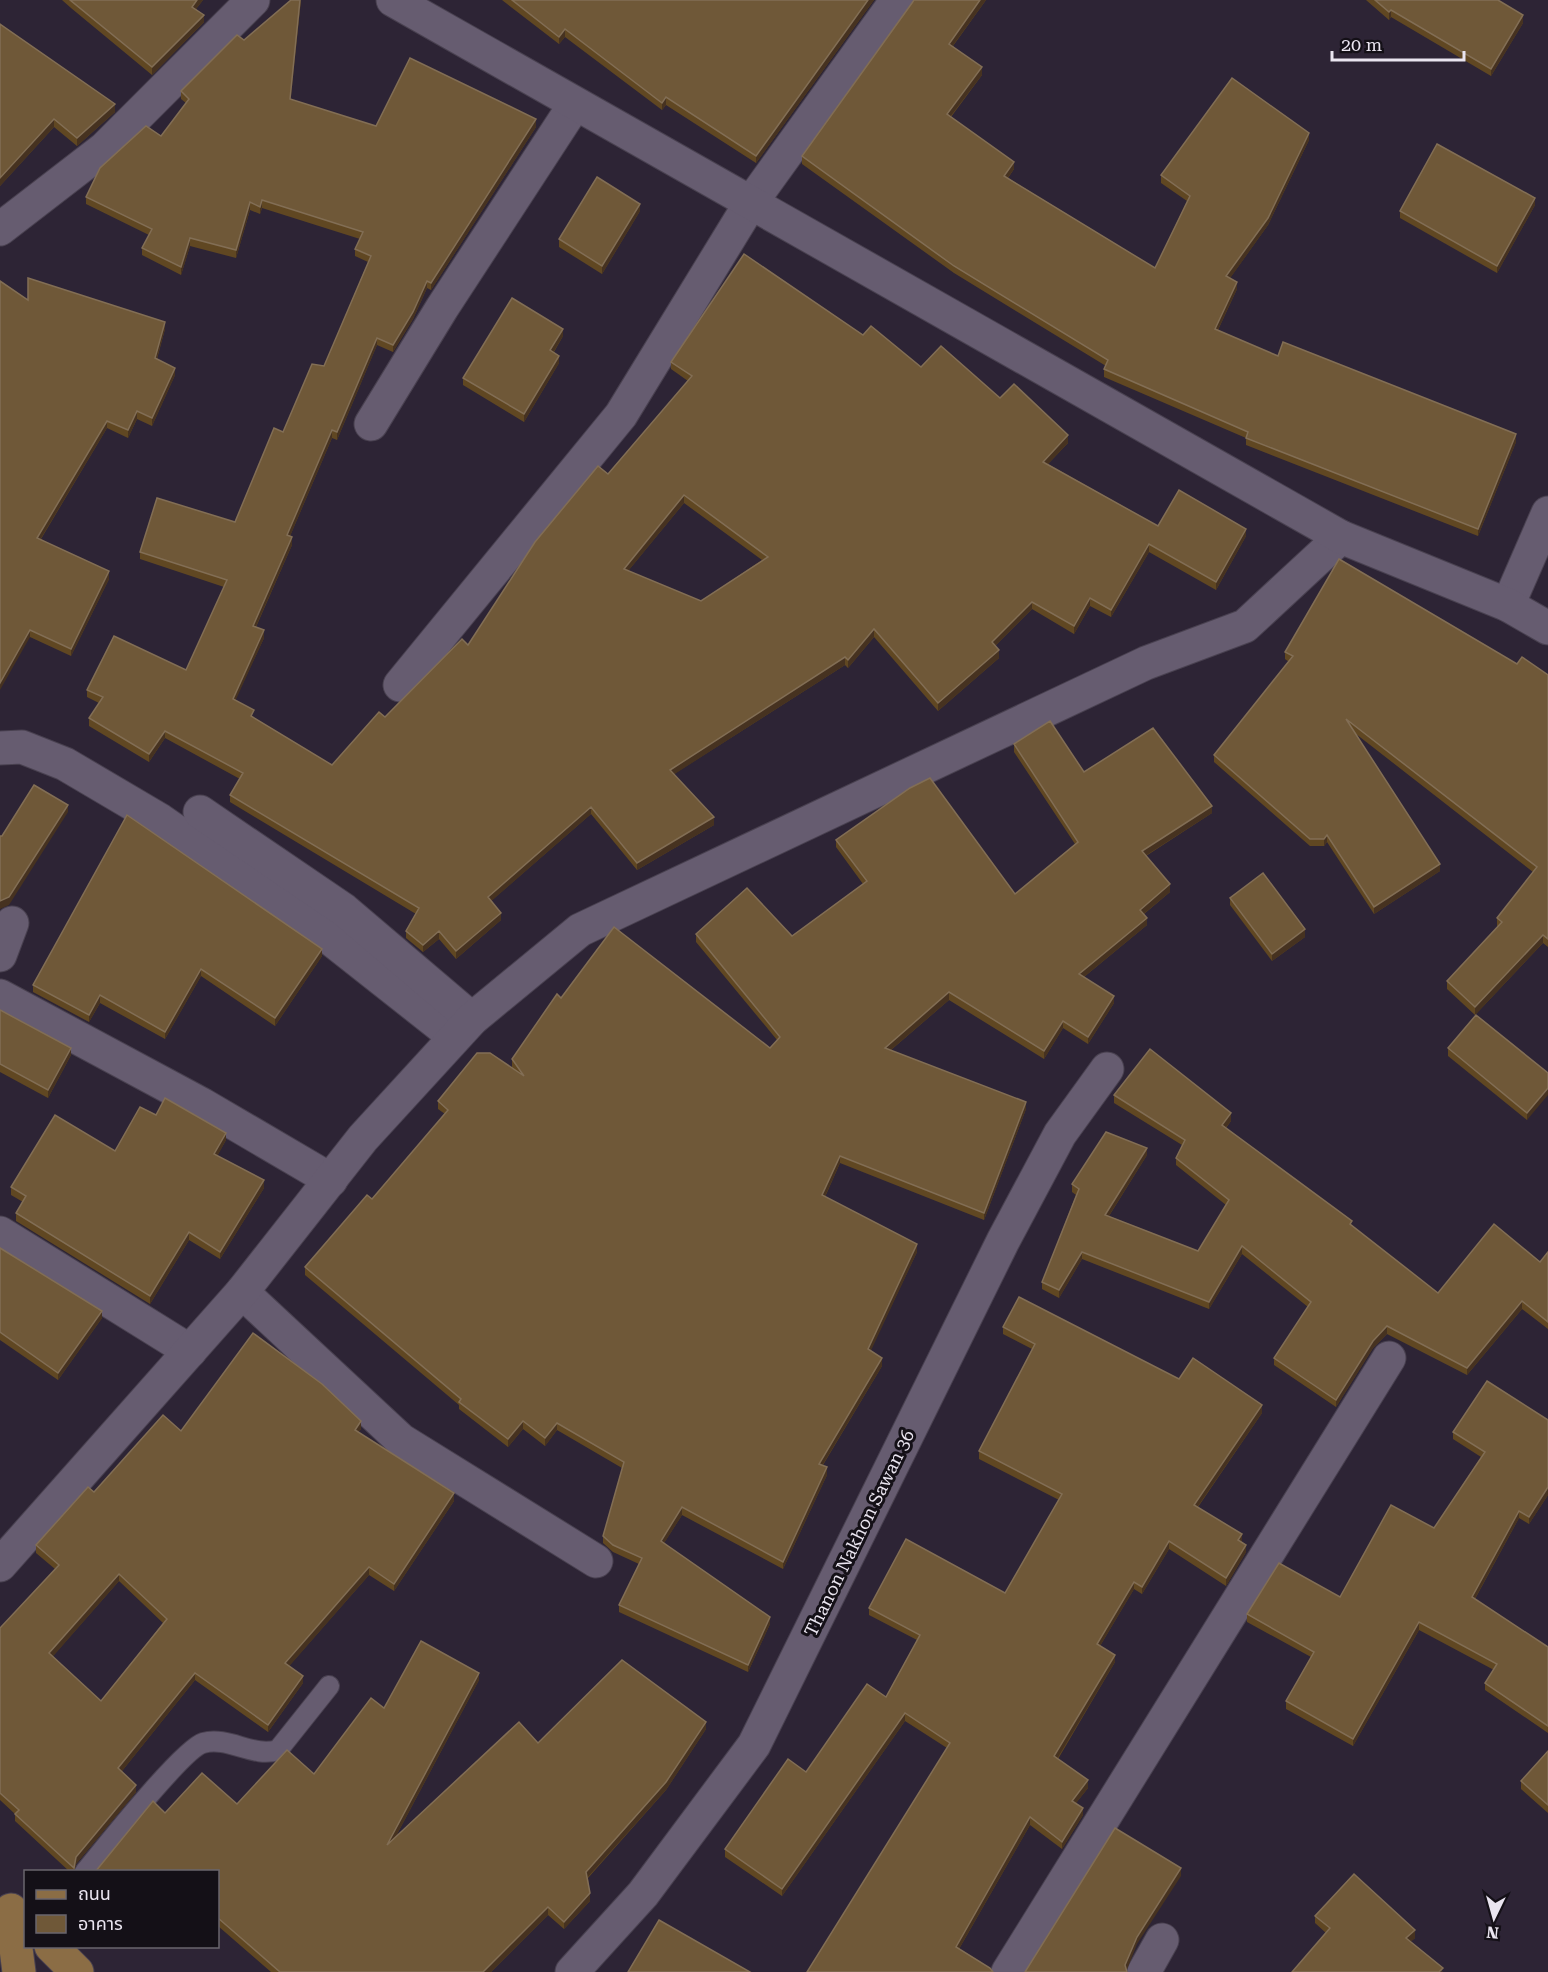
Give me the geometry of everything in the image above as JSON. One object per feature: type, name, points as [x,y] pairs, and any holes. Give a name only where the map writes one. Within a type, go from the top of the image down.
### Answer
[{"type":"main road","points":[[12,1910],[19,1972]]},
{"type":"main road","points":[[52,1948],[77,1972]]},
{"type":"street","points":[[0,229],[105,148],[254,0]]},
{"type":"street","points":[[400,685],[621,415],[750,204],[897,0]]},
{"type":"street","points":[[406,3],[575,104],[750,204],[1341,537],[1508,606],[1548,628]]},
{"type":"street","points":[[371,424],[442,308],[575,104]]},
{"type":"street","points":[[1508,606],[1548,513]]},
{"type":"street","points":[[0,1565],[242,1292],[363,1138],[464,1028],[580,930],[1146,663],[1245,626],[1341,537]]},
{"type":"street","points":[[0,748],[22,747],[65,764],[160,820],[464,1028]]},
{"type":"street","points":[[200,812],[344,910],[464,1028]]},
{"type":"street","points":[[0,955],[12,923]]},
{"type":"street","points":[[0,996],[203,1105],[331,1180]]},
{"type":"street","name":"Thanon Nakhon Sawan 36","points":[[572,1972],[643,1894],[754,1745],[1003,1241],[1060,1134],[1107,1069]]},
{"type":"street","points":[[0,1233],[190,1351]]},
{"type":"street","points":[[242,1292],[401,1440],[596,1561]]},
{"type":"street","points":[[1008,1972],[1389,1358]]},
{"type":"street","points":[[1144,1972],[1162,1941]]},
{"type":"lane","points":[[88,1870],[164,1778],[200,1744],[221,1740],[267,1753],[278,1750],[329,1686]]},
{"type":"building","points":[[70,0],[197,0],[192,7],[204,15],[152,67]]},
{"type":"building","points":[[291,0],[300,0],[290,99],[376,126],[410,58],[536,119],[431,283],[427,281],[413,312],[393,345],[377,338],[337,432],[332,430],[287,535],[292,537],[253,626],[264,630],[233,699],[254,710],[251,716],[332,765],[379,712],[385,717],[462,639],[468,645],[535,542],[598,466],[608,474],[692,376],[671,362],[744,254],[863,335],[871,326],[921,367],[941,346],[1000,398],[1014,384],[1068,435],[1043,462],[1158,526],[1179,490],[1246,529],[1216,582],[1149,544],[1111,610],[1090,598],[1074,626],[1032,602],[992,642],[999,650],[938,703],[874,629],[848,660],[845,657],[670,770],[714,817],[637,863],[591,807],[488,897],[501,913],[456,951],[439,931],[423,945],[406,931],[419,908],[230,795],[243,773],[165,731],[149,754],[89,718],[103,697],[87,690],[114,636],[186,670],[227,580],[140,552],[157,498],[235,522],[274,428],[283,432],[312,364],[324,366],[371,256],[355,249],[363,232],[262,200],[260,207],[250,202],[236,250],[190,238],[181,267],[142,248],[152,229],[86,197],[100,168],[146,126],[161,136],[189,99],[181,91],[237,35],[244,40]],"holes":[[[684,495],[768,557],[701,601],[624,569]]]},
{"type":"building","points":[[512,0],[868,0],[756,156],[666,97],[662,103],[565,29],[559,37]]},
{"type":"building","points":[[914,0],[980,0],[949,44],[982,67],[947,114],[1014,162],[1004,176],[1155,268],[1190,196],[1161,175],[1232,78],[1309,133],[1268,218],[1226,276],[1237,282],[1215,329],[1278,356],[1283,342],[1516,434],[1478,529],[1246,438],[1248,432],[1104,369],[1108,360],[954,266],[802,156]]},
{"type":"building","points":[[1375,0],[1498,0],[1523,15],[1491,69],[1391,10],[1389,12]]},
{"type":"building","points":[[0,24],[115,104],[77,138],[54,119],[0,178]]},
{"type":"building","points":[[1437,144],[1535,198],[1497,266],[1400,211]]},
{"type":"building","points":[[597,177],[640,204],[602,266],[559,239]]},
{"type":"building","points":[[28,278],[165,322],[155,358],[175,368],[152,418],[137,411],[128,430],[107,421],[37,538],[109,571],[71,649],[30,630],[0,683],[0,281],[28,300]]},
{"type":"building","points":[[512,298],[563,329],[550,350],[559,356],[524,414],[463,378]]},
{"type":"building","points":[[1339,559],[1517,664],[1522,657],[1548,675],[1548,939],[1543,935],[1475,1007],[1447,981],[1502,922],[1497,918],[1537,867],[1346,719],[1440,864],[1374,907],[1327,835],[1324,839],[1310,839],[1214,755],[1293,656],[1285,652]]},
{"type":"building","points":[[1050,721],[1084,772],[1153,728],[1212,806],[1142,851],[1170,884],[1140,910],[1147,918],[1079,974],[1114,996],[1088,1037],[1063,1021],[1044,1051],[949,992],[885,1048],[1026,1102],[984,1213],[840,1156],[822,1195],[917,1244],[868,1349],[882,1358],[819,1464],[827,1467],[783,1562],[682,1507],[661,1541],[770,1617],[748,1665],[619,1605],[642,1558],[613,1545],[603,1536],[624,1462],[557,1423],[545,1438],[523,1421],[508,1439],[459,1402],[461,1399],[305,1267],[367,1195],[372,1199],[448,1110],[438,1101],[477,1053],[490,1053],[524,1076],[512,1059],[557,994],[561,998],[614,927],[770,1048],[780,1037],[696,934],[747,888],[792,936],[867,881],[836,840],[910,788],[930,778],[1015,894],[1078,842],[1014,744]]},
{"type":"building","points":[[34,785],[68,805],[9,897],[0,901],[0,836]]},
{"type":"building","points":[[127,815],[322,949],[275,1018],[201,969],[165,1032],[100,995],[89,1015],[33,985]]},
{"type":"building","points":[[1263,873],[1305,929],[1272,954],[1230,898]]},
{"type":"building","points":[[0,1010],[71,1048],[48,1090],[0,1064]]},
{"type":"building","points":[[1476,1015],[1548,1073],[1548,1088],[1527,1113],[1448,1048]]},
{"type":"building","points":[[1150,1049],[1231,1113],[1222,1125],[1352,1221],[1350,1224],[1438,1293],[1494,1224],[1540,1262],[1548,1252],[1548,1322],[1522,1301],[1467,1368],[1387,1326],[1373,1341],[1336,1400],[1274,1358],[1311,1302],[1242,1246],[1209,1302],[1082,1252],[1059,1290],[1042,1282],[1079,1189],[1072,1184],[1106,1132],[1147,1148],[1105,1215],[1198,1251],[1229,1200],[1176,1158],[1185,1140],[1114,1095]]},
{"type":"building","points":[[165,1098],[226,1133],[214,1154],[264,1180],[220,1252],[189,1232],[150,1296],[16,1213],[26,1196],[11,1187],[55,1115],[115,1151],[140,1107],[156,1115]]},
{"type":"building","points":[[0,1248],[102,1311],[58,1373],[0,1332]]},
{"type":"building","points":[[1019,1297],[1179,1379],[1193,1358],[1262,1405],[1194,1505],[1242,1534],[1238,1540],[1246,1545],[1226,1578],[1169,1541],[1142,1587],[1134,1582],[1097,1644],[1115,1655],[1054,1756],[1088,1780],[1072,1801],[1083,1808],[1062,1842],[1030,1817],[956,1947],[993,1972],[807,1972],[950,1743],[905,1713],[782,1889],[725,1849],[788,1759],[806,1772],[867,1684],[886,1697],[920,1635],[869,1608],[906,1539],[1005,1593],[1062,1494],[979,1451],[1035,1344],[1003,1327]]},
{"type":"building","points":[[253,1333],[322,1384],[361,1421],[355,1430],[454,1493],[394,1584],[369,1567],[285,1663],[303,1676],[268,1725],[195,1673],[118,1768],[136,1785],[76,1857],[74,1868],[15,1814],[19,1810],[0,1793],[0,1628],[59,1565],[36,1545],[88,1487],[94,1492],[163,1415],[181,1431]],"holes":[[[119,1574],[167,1619],[101,1701],[49,1653]]]},
{"type":"building","points":[[1487,1381],[1548,1420],[1548,1487],[1529,1517],[1519,1511],[1472,1597],[1548,1647],[1548,1726],[1485,1683],[1497,1664],[1419,1622],[1353,1739],[1286,1701],[1314,1652],[1247,1614],[1279,1563],[1340,1597],[1391,1505],[1434,1528],[1485,1452],[1453,1432]]},
{"type":"building","points":[[421,1641],[479,1673],[387,1845],[519,1722],[538,1743],[622,1660],[706,1722],[666,1782],[586,1872],[590,1893],[564,1922],[548,1907],[483,1972],[280,1972],[219,1919],[219,1870],[97,1870],[153,1801],[165,1813],[202,1773],[237,1804],[287,1750],[314,1774],[371,1698],[384,1708]]},
{"type":"building","points":[[1548,1751],[1548,1805],[1521,1781]]},
{"type":"building","points":[[1115,1828],[1181,1868],[1137,1937],[1125,1965],[1127,1972],[1025,1972]]},
{"type":"building","points":[[1354,1874],[1415,1930],[1406,1938],[1443,1968],[1439,1972],[1292,1972],[1330,1928],[1315,1916]]},
{"type":"building","points":[[659,1920],[750,1972],[628,1972]]}]
